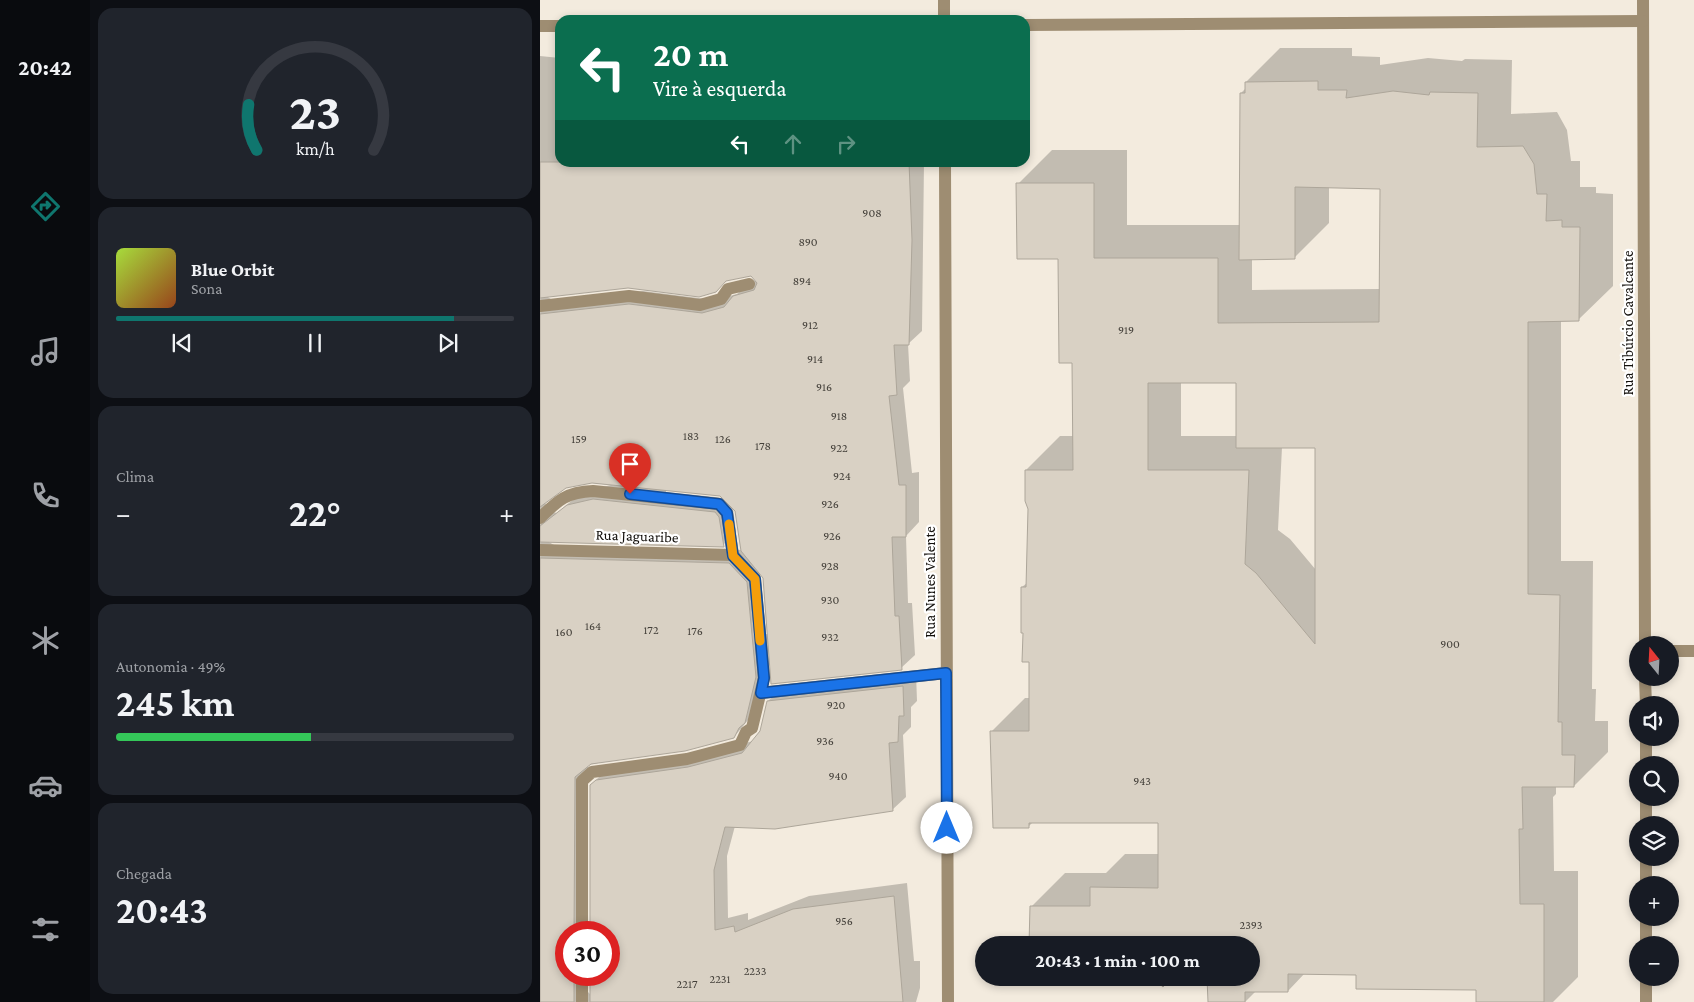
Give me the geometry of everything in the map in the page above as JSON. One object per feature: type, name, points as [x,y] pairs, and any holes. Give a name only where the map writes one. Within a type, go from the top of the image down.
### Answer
[{"type":"street","points":[[944,0],[944,15]]},
{"type":"street","name":"Rua Tibúrcio Cavalcante","points":[[1643,0],[1645,636]]},
{"type":"street","points":[[1030,25],[1643,22]]},
{"type":"street","points":[[540,26],[555,26]]},
{"type":"street","name":"Rua Nunes Valente","points":[[945,167],[948,1002]]},
{"type":"street","points":[[540,306],[629,296],[700,305],[721,300],[728,289],[749,284]]},
{"type":"street","points":[[540,518],[557,501],[575,492],[593,490],[719,504],[727,513],[733,556],[755,579],[764,678],[752,728],[746,732],[740,745],[687,759],[592,772],[582,781],[582,921]]},
{"type":"street","name":"Rua Jaguaribe","points":[[540,550],[733,556]]},
{"type":"street","points":[[1679,650],[1694,651]]},
{"type":"street","points":[[761,693],[946,673]]},
{"type":"street","points":[[582,986],[582,1002]]},
{"type":"street","points":[[1646,986],[1646,1002]]},
{"type":"building","points":[[1318,81],[1318,90],[1347,90],[1346,98],[1393,91],[1429,95],[1430,92],[1478,93],[1477,147],[1523,146],[1534,164],[1537,194],[1547,194],[1546,221],[1562,220],[1562,227],[1580,227],[1579,321],[1528,322],[1528,594],[1560,595],[1558,722],[1562,722],[1562,755],[1575,755],[1574,787],[1522,787],[1523,829],[1519,829],[1520,904],[1544,904],[1544,1002],[1476,1002],[1476,990],[1356,989],[1356,975],[1288,974],[1288,992],[1245,992],[1245,1002],[1208,1002],[1207,986],[1260,986],[1260,936],[1029,936],[1030,906],[1090,906],[1090,887],[1158,888],[1158,823],[1029,823],[1029,828],[993,828],[990,731],[1029,731],[1029,662],[1022,662],[1023,633],[1021,633],[1021,587],[1026,587],[1028,509],[1025,501],[1025,470],[1073,470],[1072,363],[1059,363],[1058,259],[1017,259],[1016,183],[1094,183],[1094,258],[1218,258],[1218,323],[1379,322],[1380,189],[1295,187],[1295,259],[1239,260],[1240,93],[1245,93],[1245,82]],"holes":[[[1148,383],[1236,383],[1236,448],[1315,448],[1315,644],[1256,573],[1245,564],[1249,470],[1148,470]]]},
{"type":"building","points":[[540,162],[555,162],[555,167],[909,167],[912,240],[909,345],[894,345],[897,395],[889,396],[899,485],[906,485],[906,537],[892,537],[895,616],[899,616],[902,670],[771,684],[763,578],[741,551],[735,511],[720,496],[592,483],[566,488],[540,507],[540,314],[629,304],[702,313],[724,307],[733,296],[754,290],[757,283],[751,276],[726,281],[716,292],[699,297],[628,288],[540,298]]},
{"type":"building","points":[[593,499],[715,512],[719,517],[724,547],[540,542],[540,526],[567,505]]},
{"type":"building","points":[[540,558],[729,563],[747,582],[756,677],[745,723],[739,728],[734,738],[685,751],[591,764],[575,777],[574,921],[555,921],[555,986],[574,986],[574,1002],[540,1002]]},
{"type":"building","points":[[903,686],[904,716],[899,716],[898,742],[889,743],[893,811],[775,829],[725,827],[714,870],[715,930],[734,926],[735,932],[793,909],[894,896],[903,1002],[590,1002],[590,986],[620,986],[620,921],[590,921],[590,785],[596,780],[688,767],[742,753],[760,731],[767,701]]},
{"type":"slow traffic","points":[[729,524],[733,556],[744,565],[755,579],[760,641]]},
{"type":"route","points":[[630,494],[719,504],[727,513],[733,556],[744,565],[755,579],[764,678],[761,693],[946,673],[947,828]]}]
